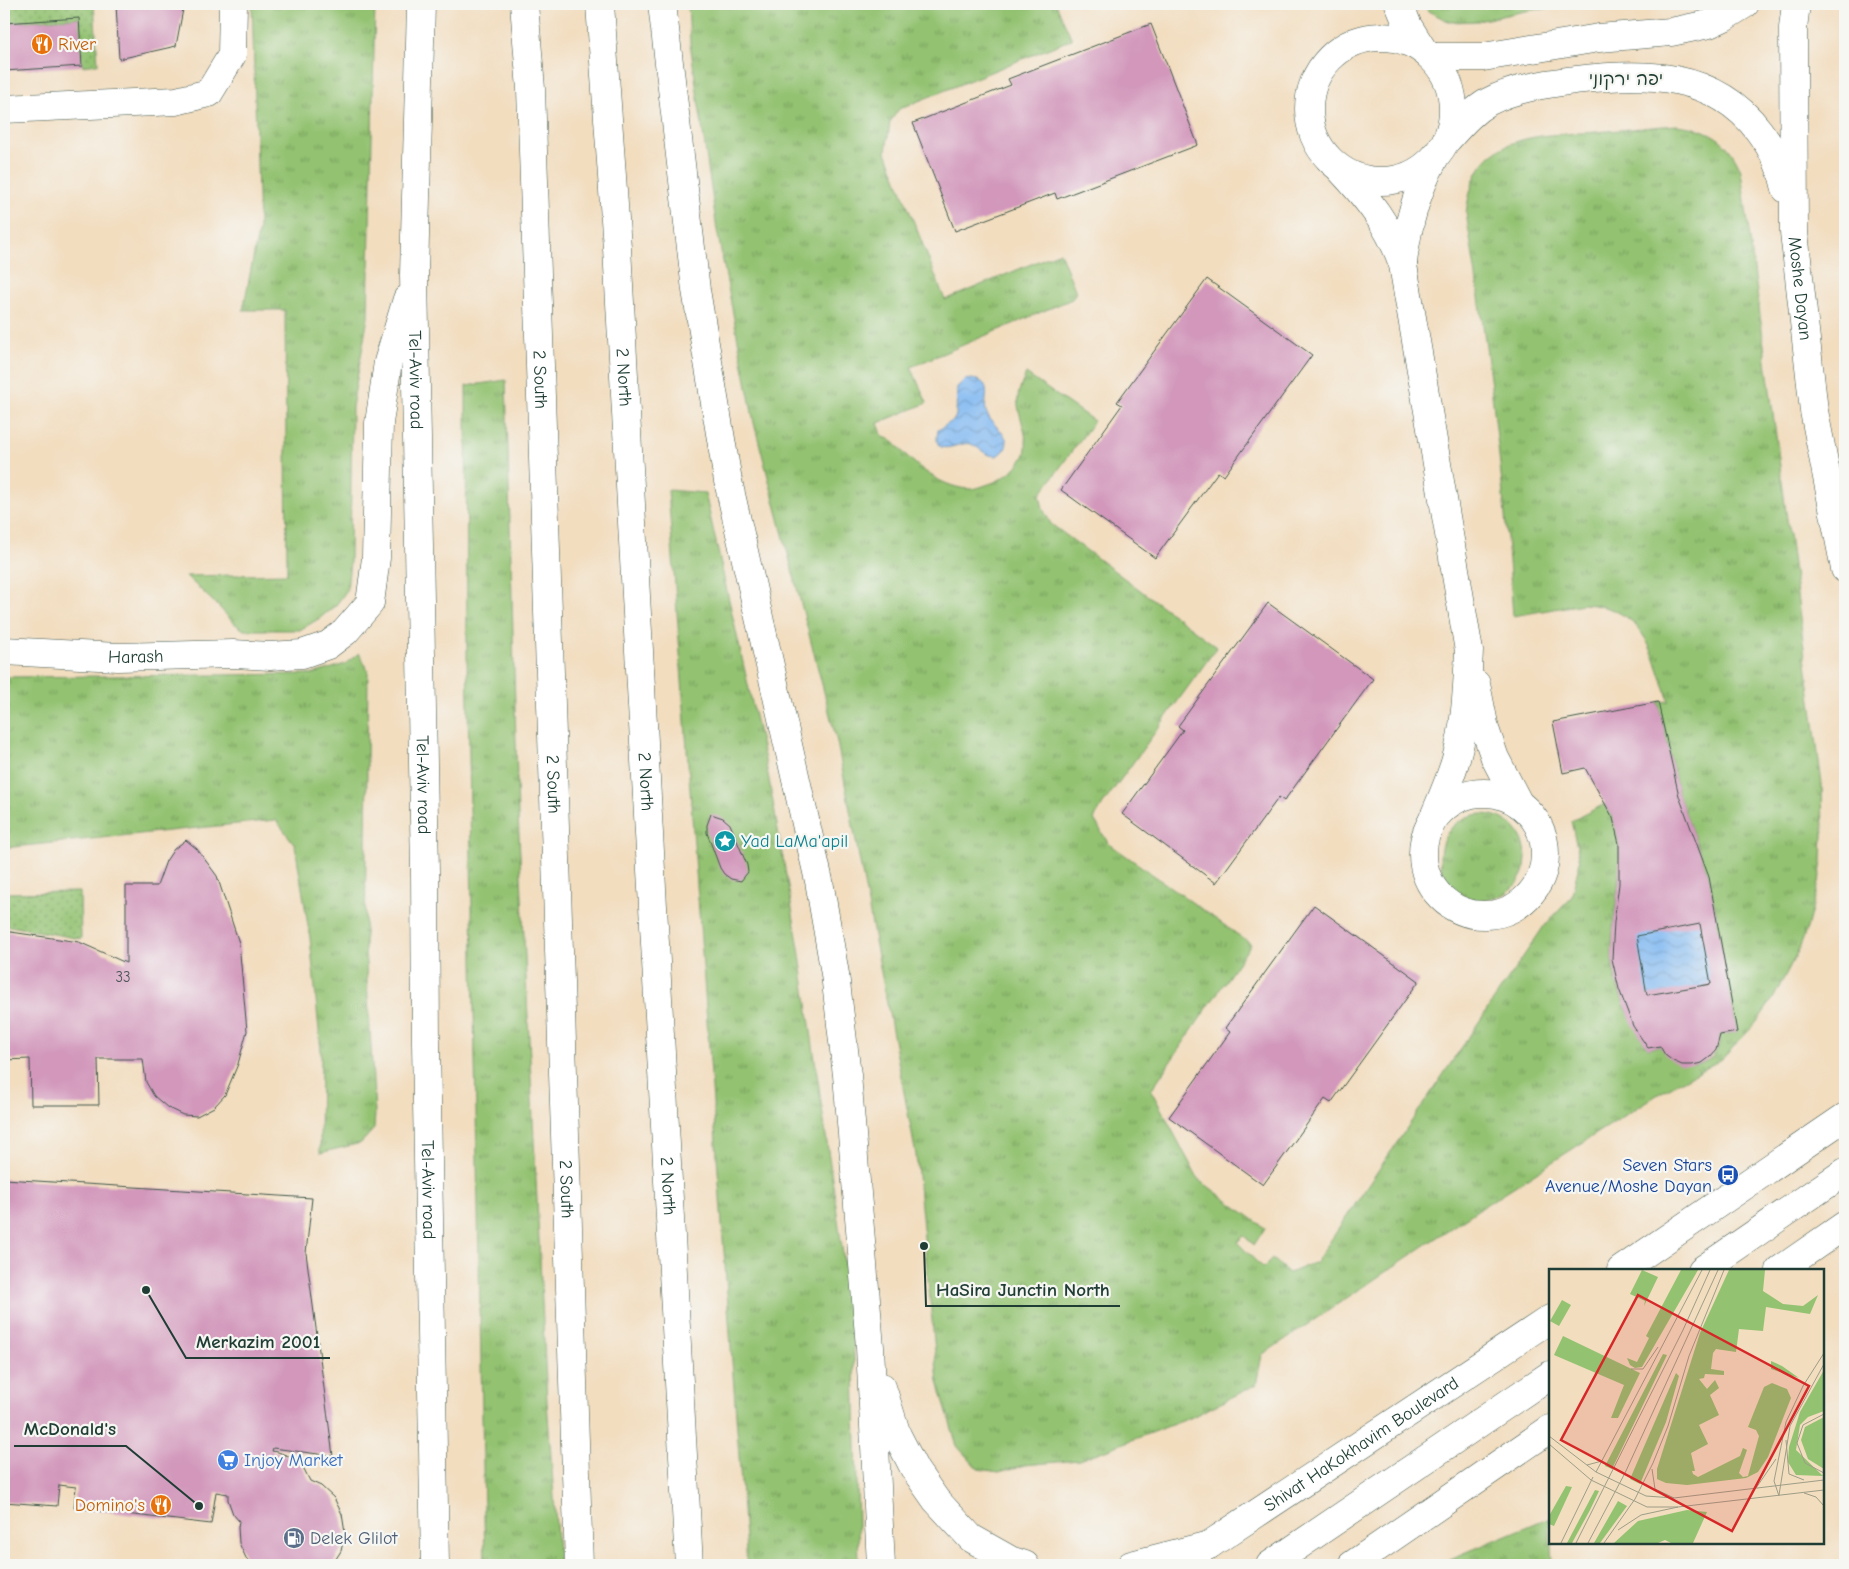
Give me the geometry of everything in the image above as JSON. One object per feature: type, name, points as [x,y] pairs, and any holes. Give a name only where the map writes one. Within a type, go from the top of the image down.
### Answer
[{"type":"main road","points":[[4,109],[176,101],[209,93],[232,55],[233,4]]},
{"type":"main road","name":"Tel-Aviv road","points":[[421,4],[414,275],[435,1564]]},
{"type":"main road","name":"2 South","points":[[524,4],[531,99],[579,1564]]},
{"type":"main road","name":"2 North","points":[[600,4],[617,258],[689,1563]]},
{"type":"main road","points":[[662,4],[696,290],[728,481],[819,881],[835,974],[847,1075],[870,1347],[881,1565]]},
{"type":"main road","points":[[1399,4],[1408,26],[1445,76],[1453,97],[1453,120],[1440,150],[1427,172],[1413,209],[1403,265]]},
{"type":"main road","points":[[1440,150],[1415,173],[1393,181],[1382,182],[1360,179],[1340,169],[1331,162],[1317,144],[1310,122],[1308,111],[1312,88],[1321,68],[1337,52],[1358,41],[1369,38],[1380,37],[1402,40],[1427,54],[1483,57],[1599,38],[1671,32],[1709,24],[1744,4]]},
{"type":"main road","name":"Moshe Dayan","points":[[1796,4],[1793,28],[1794,232],[1814,411],[1845,569]]},
{"type":"main road","name":"יפה ירקוני","points":[[1440,150],[1465,120],[1487,103],[1528,87],[1616,76],[1653,76],[1683,81],[1712,92],[1726,100],[1753,123],[1764,137],[1775,154],[1783,173],[1794,232]]},
{"type":"main road","points":[[1340,169],[1378,214],[1390,232],[1403,265],[1468,659],[1490,744],[1501,772],[1519,804]]},
{"type":"main road","name":"Harash","points":[[4,651],[118,657],[302,654],[328,645],[350,627],[370,603],[376,558],[379,423],[388,362],[414,275]]},
{"type":"main road","points":[[1429,828],[1447,806],[1464,796],[1483,793],[1502,796],[1519,804],[1538,826],[1545,844],[1543,872],[1534,889],[1521,903],[1504,912],[1485,916],[1466,913],[1449,905],[1430,883],[1424,864],[1424,846],[1429,828],[1446,790],[1457,758],[1463,727],[1468,659]]},
{"type":"main road","points":[[1622,1269],[1845,1117]]},
{"type":"main road","points":[[1703,1269],[1845,1172]]},
{"type":"main road","points":[[1781,1269],[1845,1225]]},
{"type":"main road","name":"Shivat HaKokhavim Boulevard","points":[[1170,1565],[1209,1545],[1549,1320]]},
{"type":"main road","points":[[870,1347],[897,1435],[914,1470],[930,1493],[971,1538],[1010,1560],[1025,1565]]},
{"type":"main road","points":[[1270,1565],[1549,1376]]},
{"type":"main road","points":[[1352,1565],[1549,1430]]},
{"type":"main road","points":[[1132,1565],[1209,1545]]},
{"type":"green space","points":[[4,4],[94,4],[98,64],[82,66],[78,18],[4,23]]},
{"type":"green space","points":[[252,4],[375,4],[368,317],[352,407],[350,562],[347,590],[336,605],[320,618],[300,630],[244,630],[234,623],[186,576],[287,574],[285,310],[243,310],[259,228]]},
{"type":"green space","points":[[688,4],[1056,4],[1072,39],[899,109],[890,122],[886,152],[945,300],[1060,252],[1076,292],[1072,299],[911,367],[927,403],[878,423],[883,437],[892,441],[918,466],[942,482],[960,488],[981,487],[1006,476],[1024,456],[1026,441],[1018,396],[1026,374],[1094,421],[1040,495],[1043,509],[1051,524],[1217,647],[1094,819],[1108,843],[1251,944],[1151,1090],[1198,1179],[1265,1228],[1254,1245],[1244,1236],[1237,1242],[1263,1268],[1272,1259],[1289,1273],[1316,1262],[1544,926],[1571,898],[1580,861],[1571,821],[1605,804],[1614,822],[1618,841],[1619,879],[1612,938],[1613,968],[1624,1004],[1648,1048],[1660,1046],[1667,1055],[1677,1061],[1686,1064],[1696,1064],[1713,1056],[1718,1047],[1720,1035],[1737,1032],[1709,877],[1679,796],[1658,702],[1669,701],[1651,649],[1633,623],[1620,613],[1604,607],[1583,604],[1513,616],[1494,414],[1466,213],[1473,182],[1489,157],[1513,143],[1540,136],[1676,125],[1698,129],[1716,137],[1730,151],[1741,171],[1822,784],[1823,835],[1819,883],[1807,928],[1798,951],[1773,999],[1756,1023],[1722,1059],[1660,1093],[1479,1209],[1262,1355],[1256,1385],[1190,1418],[1079,1460],[1025,1465],[999,1472],[978,1469],[957,1446],[938,1382],[916,1155],[837,742],[754,423],[717,230],[690,43]]},
{"type":"green space","points":[[1424,4],[1584,4],[1525,11],[1478,21],[1450,22],[1428,11]]},
{"type":"green space","points":[[506,380],[518,815],[547,1402],[559,1565],[485,1565],[467,656],[466,386]]},
{"type":"green space","points":[[668,490],[705,493],[768,774],[799,948],[853,1324],[859,1565],[747,1565]]},
{"type":"green space","points":[[359,653],[368,671],[365,948],[375,1113],[374,1129],[361,1143],[320,1153],[321,1051],[310,938],[295,845],[276,820],[4,848],[4,677],[313,674],[345,664]]},
{"type":"green space","points":[[1483,814],[1499,818],[1513,827],[1522,841],[1526,857],[1522,873],[1513,887],[1499,896],[1483,900],[1467,896],[1453,887],[1444,873],[1440,857],[1444,841],[1453,827],[1467,818]]},
{"type":"green space","points":[[80,892],[81,939],[4,925],[4,893]]},
{"type":"green space","points":[[1549,1517],[1549,1544],[1552,1544],[1553,1565],[1436,1565]]},
{"type":"water","points":[[971,379],[984,383],[986,388],[987,414],[1007,440],[1004,450],[996,456],[992,456],[971,444],[948,448],[943,447],[939,445],[937,440],[938,430],[954,420],[956,415],[957,387],[965,380]]},
{"type":"water","points":[[1700,893],[1719,1009],[1647,1021],[1628,906]]},
{"type":"building","points":[[116,4],[184,4],[176,46],[119,59]]},
{"type":"building","name":"River","points":[[79,18],[82,66],[4,71],[4,23]]},
{"type":"building","points":[[1151,24],[1198,145],[1057,199],[1055,193],[955,231],[913,123],[1011,85],[1008,79]]},
{"type":"building","points":[[1207,279],[1312,355],[1224,476],[1218,472],[1155,558],[1061,490],[1122,405],[1117,402]]},
{"type":"building","points":[[1268,603],[1373,679],[1284,801],[1279,797],[1216,883],[1122,814],[1183,730],[1178,726]]},
{"type":"building","points":[[1658,702],[1679,796],[1709,877],[1737,1032],[1720,1035],[1716,1050],[1702,1063],[1682,1065],[1665,1055],[1660,1046],[1648,1048],[1633,1026],[1619,989],[1612,959],[1619,884],[1619,844],[1613,818],[1585,768],[1563,773],[1553,722]],"holes":[[[1700,924],[1711,984],[1647,995],[1637,936]]]},
{"type":"building","points":[[711,814],[723,818],[730,824],[747,865],[748,872],[741,881],[731,879],[720,868],[707,833],[707,825]]},
{"type":"building","points":[[186,840],[197,849],[217,876],[239,943],[247,1031],[238,1064],[225,1095],[214,1107],[197,1116],[183,1115],[168,1108],[154,1096],[146,1082],[143,1059],[98,1059],[99,1105],[31,1105],[30,1059],[4,1060],[4,931],[79,942],[126,963],[126,886],[157,886],[166,861],[174,849]]},
{"type":"building","points":[[1314,905],[1419,981],[1331,1103],[1325,1099],[1263,1185],[1169,1117],[1230,1032],[1225,1028]]},
{"type":"building","points":[[4,1179],[312,1198],[306,1253],[333,1456],[273,1448],[272,1451],[291,1457],[302,1465],[310,1481],[321,1486],[334,1498],[342,1514],[345,1533],[341,1551],[332,1565],[252,1565],[246,1558],[239,1543],[239,1521],[233,1514],[228,1494],[216,1492],[211,1524],[74,1508],[76,1487],[59,1485],[57,1506],[4,1502]]},
{"type":"place","name":"River","points":[[42,44]]},
{"type":"place","name":"Yad LaMa'apil","points":[[725,841]]},
{"type":"place","name":"Seven Stars Avenue/Moshe Dayan","points":[[1728,1175]]},
{"type":"place","name":"HaSira Junctin North","points":[[924,1246]]},
{"type":"place","name":"Merkazim 2001","points":[[146,1290]]},
{"type":"place","name":"Injoy Market","points":[[228,1460]]},
{"type":"place","name":"Domino's","points":[[161,1505]]},
{"type":"place","name":"McDonald's","points":[[199,1506]]},
{"type":"place","name":"Delek Glilot","points":[[294,1538]]}]
